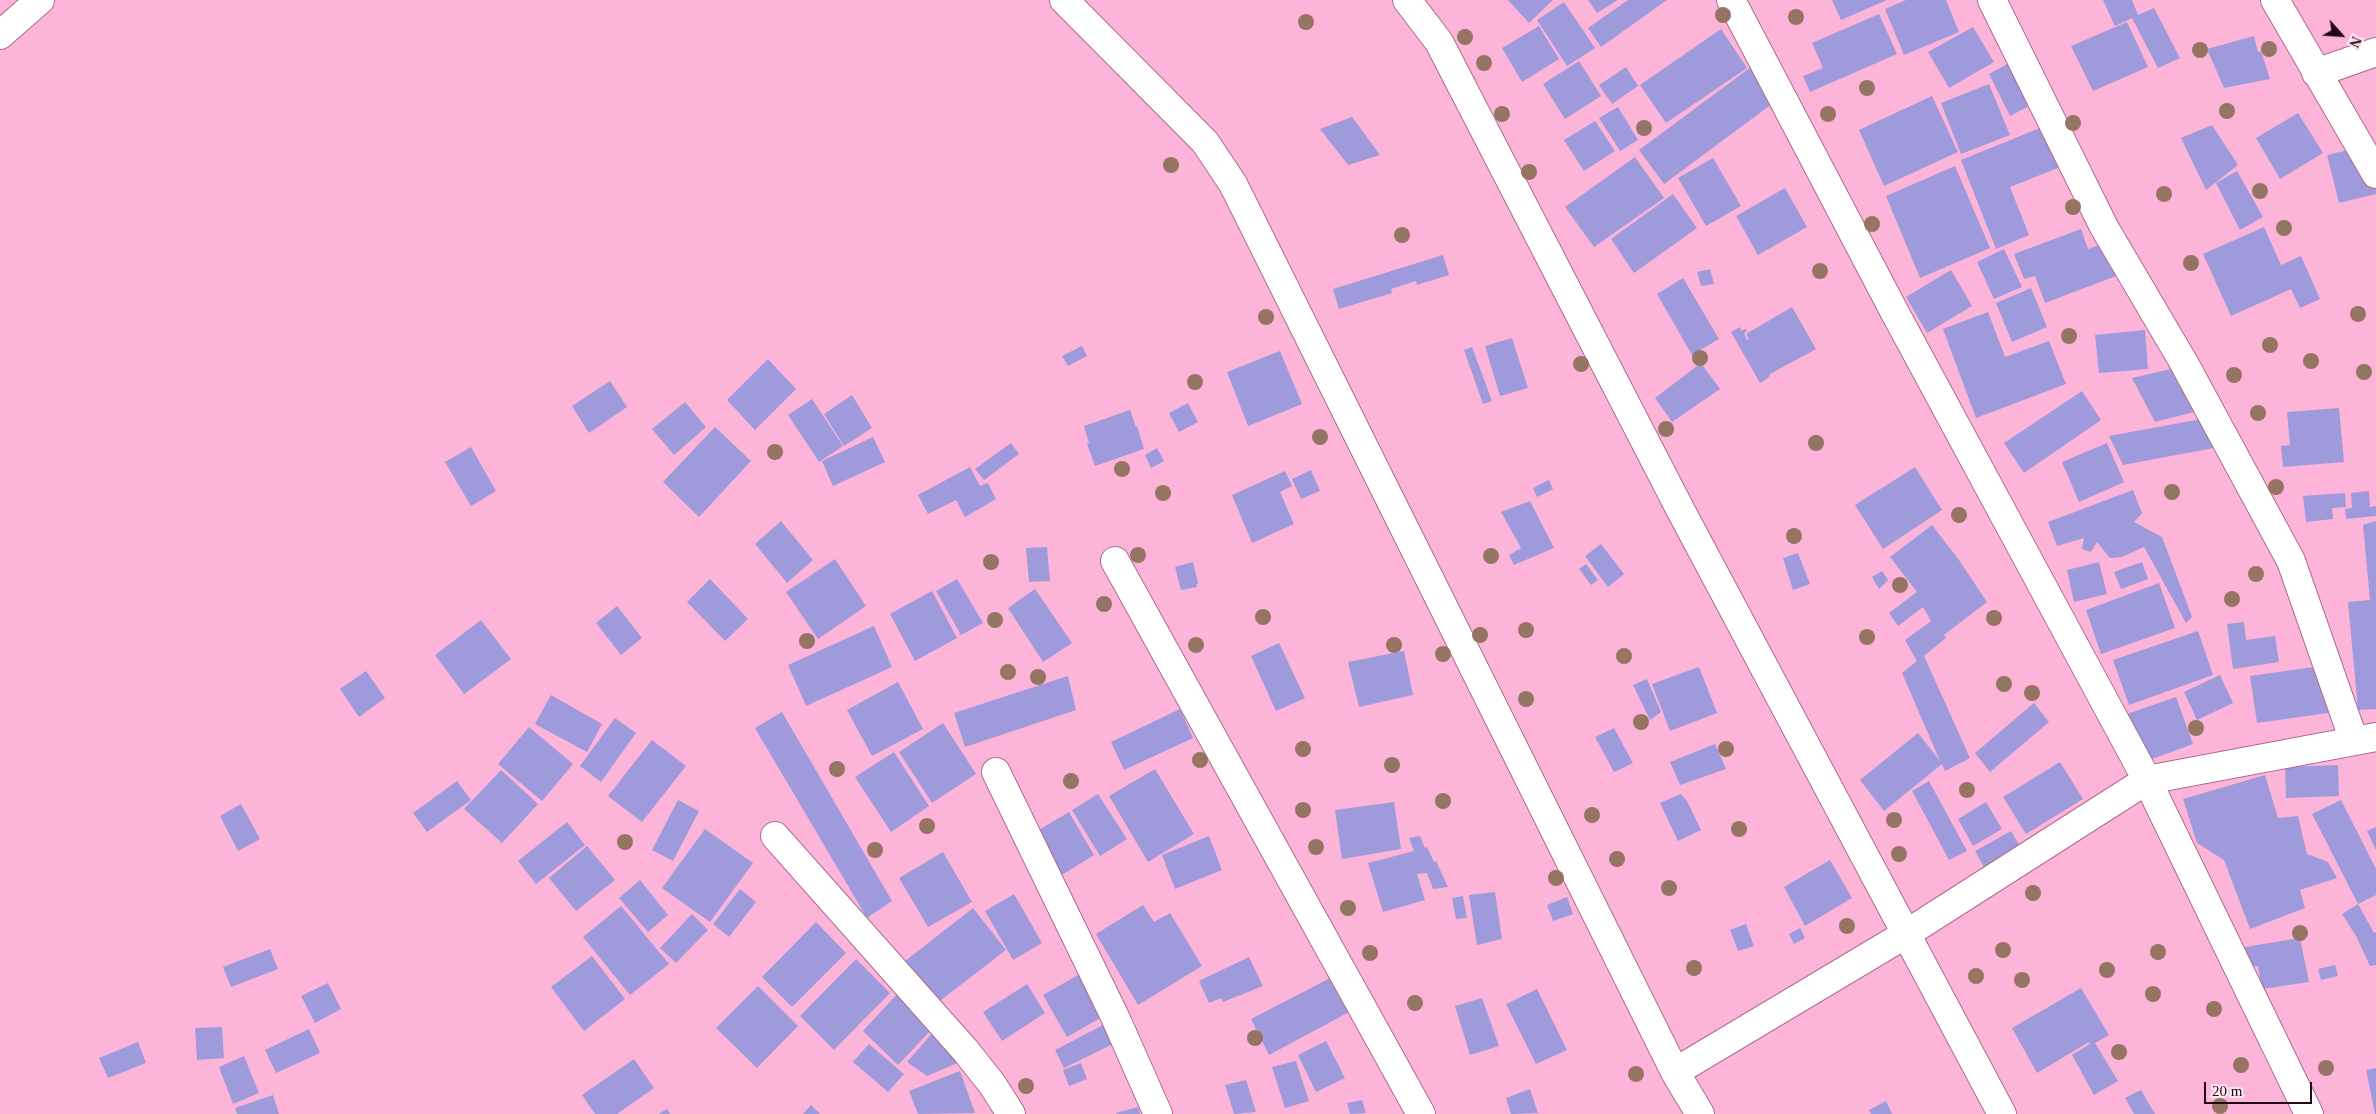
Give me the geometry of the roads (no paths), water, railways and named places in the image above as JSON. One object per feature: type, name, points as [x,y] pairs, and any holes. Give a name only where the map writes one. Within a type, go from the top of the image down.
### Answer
[{"type":"street","points":[[0,35],[40,0]]},
{"type":"street","points":[[1064,0],[1205,142],[1234,184],[1675,1072],[1700,1114]]},
{"type":"street","points":[[1407,0],[1439,42],[1680,509],[2002,1114]]},
{"type":"street","points":[[1732,0],[1894,311],[2147,780],[2309,1114]]},
{"type":"street","points":[[1675,1072],[1906,934],[2147,780],[2365,739],[2291,561],[2184,363],[2104,227],[1992,0]]},
{"type":"street","points":[[2275,0],[2376,174]]},
{"type":"street","points":[[2316,73],[2376,52]]},
{"type":"street","points":[[1115,562],[1421,1114]]},
{"type":"street","points":[[996,772],[1116,1019],[1158,1114]]},
{"type":"street","points":[[776,836],[965,1050],[992,1084],[1011,1114]]}]
